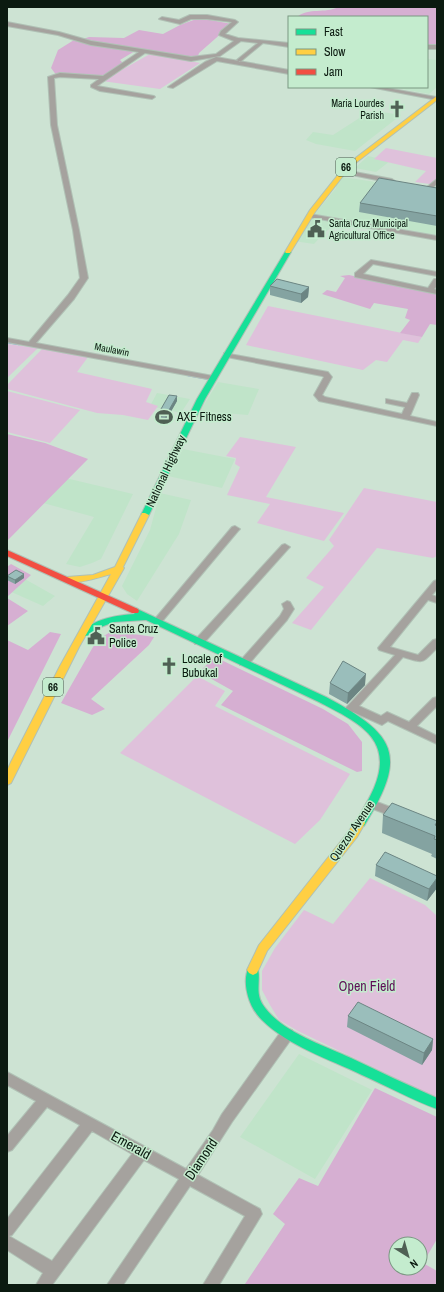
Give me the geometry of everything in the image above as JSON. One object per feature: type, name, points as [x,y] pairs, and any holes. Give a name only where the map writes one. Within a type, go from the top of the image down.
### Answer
[{"type":"main road","name":"National Highway","points":[[7,781],[78,640],[120,568],[157,488],[201,399],[310,216],[324,194],[344,172],[347,166],[437,98]]},
{"type":"main road","name":"Quezon Avenue","points":[[7,553],[103,595],[198,642],[349,710],[372,731],[383,745],[385,751],[385,772],[372,804],[352,834],[263,948],[255,963],[252,975],[252,990],[257,1006],[265,1016],[287,1034],[437,1104]]},
{"type":"main road","points":[[66,580],[78,580],[95,577],[120,568]]},
{"type":"main road","points":[[78,640],[93,626],[104,621],[127,617],[146,617]]},
{"type":"street","points":[[162,20],[180,22],[190,17],[207,17],[233,21],[235,22],[234,24],[222,35],[238,40],[288,45]]},
{"type":"street","points":[[7,24],[91,42],[195,59],[204,56],[218,55],[238,40]]},
{"type":"street","points":[[240,60],[262,42]]},
{"type":"street","points":[[145,51],[93,86],[100,89],[152,97]]},
{"type":"street","points":[[171,87],[207,63],[216,60],[288,72]]},
{"type":"street","points":[[31,344],[71,297],[84,278],[76,230],[54,125],[51,77],[60,75],[103,78]]},
{"type":"street","points":[[378,88],[437,98]]},
{"type":"street","points":[[344,172],[401,183]]},
{"type":"street","points":[[437,181],[426,187],[437,188]]},
{"type":"street","points":[[310,216],[437,238]]},
{"type":"street","points":[[437,274],[371,262],[358,275],[433,291],[437,281]]},
{"type":"street","name":"Maulawin","points":[[7,340],[214,378]]},
{"type":"street","points":[[227,355],[325,374],[328,377],[318,395],[322,399],[437,424]]},
{"type":"street","points":[[405,417],[415,395]]},
{"type":"street","points":[[389,400],[410,406]]},
{"type":"street","points":[[157,622],[234,529]]},
{"type":"street","points":[[198,642],[285,547]]},
{"type":"street","points":[[437,583],[382,648],[420,659],[437,642]]},
{"type":"street","points":[[427,596],[437,600]]},
{"type":"street","points":[[244,663],[284,618],[289,609],[287,604]]},
{"type":"street","points":[[401,654],[349,710],[382,722],[387,716],[437,740]]},
{"type":"street","points":[[410,727],[437,700]]},
{"type":"street","points":[[372,804],[410,820]]},
{"type":"street","name":"Diamond","points":[[114,1285],[218,1134],[227,1118],[287,1034]]},
{"type":"street","name":"Emerald","points":[[7,1078],[255,1214],[210,1285]]},
{"type":"street","points":[[7,1146],[45,1100]]},
{"type":"street","points":[[7,1230],[90,1123]]},
{"type":"street","points":[[43,1285],[142,1151]]},
{"type":"street","points":[[7,1242],[54,1271]]},
{"type":"shaded area","points":[[338,7],[437,7],[437,47],[428,46],[428,16],[299,16],[307,12]]},
{"type":"shaded area","points":[[199,18],[232,24],[199,53],[198,56],[192,58],[80,40],[89,37],[124,38],[139,30],[163,34],[180,25]]},
{"type":"shaded area","points":[[74,40],[135,51],[120,60],[123,63],[102,77],[57,76],[51,68],[58,50]]},
{"type":"shaded area","points":[[428,59],[437,60],[437,87],[429,94],[396,88],[428,88]]},
{"type":"shaded area","points":[[382,112],[401,115],[355,151],[316,144],[306,140],[313,132],[333,135],[361,117]]},
{"type":"shaded area","points":[[368,156],[390,161],[376,172],[355,168]]},
{"type":"shaded area","points":[[342,177],[437,191],[437,235],[315,214],[336,188],[336,182]]},
{"type":"shaded area","name":"Santa Cruz Municipal Agricultural Office","points":[[312,216],[345,222],[334,226],[325,232],[314,244],[294,241]]},
{"type":"shaded area","points":[[349,275],[437,294],[437,325],[430,324],[422,337],[400,333],[410,320],[405,318],[408,309],[374,303],[370,309],[322,294],[327,290],[336,292],[345,278],[340,276]]},
{"type":"shaded area","points":[[218,382],[259,389],[248,415],[200,411]]},
{"type":"shaded area","points":[[157,393],[190,399],[181,413],[150,406]]},
{"type":"shaded area","points":[[7,434],[45,443],[88,459],[7,541]]},
{"type":"shaded area","points":[[183,449],[235,459],[222,488],[168,476]]},
{"type":"shaded area","points":[[57,476],[133,494],[101,559],[80,567],[66,564],[94,517],[36,501]]},
{"type":"shaded area","points":[[160,493],[191,500],[179,534],[137,601],[127,594],[122,586],[150,530]]},
{"type":"shaded area","points":[[11,564],[31,575],[7,597],[7,567]]},
{"type":"shaded area","points":[[16,574],[55,596],[43,606],[7,590]]},
{"type":"shaded area","points":[[7,598],[28,611],[7,626]]},
{"type":"shaded area","points":[[112,631],[154,637],[149,645],[91,699],[105,709],[92,715],[61,703],[97,640]]},
{"type":"shaded area","points":[[50,632],[61,634],[7,742],[7,640],[28,650]]},
{"type":"shaded area","points":[[215,657],[323,709],[348,724],[362,742],[362,771],[357,772],[221,705],[233,691],[199,672]]},
{"type":"shaded area","points":[[299,1054],[372,1090],[315,1179],[240,1137]]},
{"type":"shaded area","points":[[375,1088],[437,1117],[437,1239],[428,1254],[428,1236],[388,1236],[388,1276],[428,1276],[428,1266],[437,1271],[437,1285],[245,1284],[285,1224],[273,1214],[299,1178],[318,1186]]},
{"type":"green space","points":[[150,54],[200,63],[160,89],[102,81]]},
{"type":"green space","points":[[386,148],[437,158],[437,185],[415,182],[426,171],[374,159]]},
{"type":"green space","points":[[268,306],[422,337],[418,343],[403,340],[387,362],[376,360],[363,370],[246,345]]},
{"type":"green space","points":[[7,344],[38,348],[7,378]]},
{"type":"green space","points":[[44,347],[88,357],[77,372],[152,389],[146,402],[158,406],[148,420],[123,415],[97,413],[7,389],[7,385]]},
{"type":"green space","points":[[7,391],[80,410],[50,443],[7,432]]},
{"type":"green space","points":[[240,437],[296,447],[266,497],[344,513],[324,541],[257,523],[270,504],[227,495],[240,467],[235,464],[236,458],[226,456]]},
{"type":"green space","points":[[364,488],[437,502],[437,556],[433,558],[377,548],[311,630],[292,623],[324,587],[306,578],[334,546],[329,540]]},
{"type":"green space","points":[[197,676],[225,691],[215,706],[350,774],[320,820],[295,844],[120,753]]},
{"type":"green space","name":"Open Field","points":[[370,878],[425,905],[437,916],[437,1098],[298,1031],[279,1020],[262,990],[262,971],[275,948],[304,910],[333,924]]},
{"type":"building","points":[[379,178],[437,188],[437,216],[360,203]]},
{"type":"building","points":[[277,279],[309,287],[301,294],[270,286]]},
{"type":"building","points":[[169,395],[177,396],[165,417],[157,416]]},
{"type":"building","points":[[16,570],[24,574],[15,580],[7,576]]},
{"type":"building","points":[[343,661],[366,674],[348,693],[330,683]]},
{"type":"building","points":[[392,803],[437,821],[435,825],[437,826],[437,840],[434,839],[435,836],[383,815]]},
{"type":"building","points":[[385,852],[437,876],[437,878],[429,889],[376,865]]},
{"type":"building","points":[[358,1002],[433,1039],[424,1053],[348,1016]]},
{"type":"waterway","points":[[7,342],[19,344]]},
{"type":"waterway","points":[[188,375],[210,379]]},
{"type":"traffic: fast","points":[[145,515],[201,399],[288,252]]},
{"type":"traffic: fast","points":[[135,611],[335,706],[360,721],[373,732],[383,747],[386,758],[385,768],[383,778],[375,798],[360,823]]},
{"type":"traffic: fast","points":[[84,634],[98,625],[113,620],[121,618],[146,617]]},
{"type":"traffic: fast","points":[[253,970],[252,990],[257,1006],[265,1016],[287,1034],[437,1104]]},
{"type":"traffic: slow","points":[[288,252],[312,211],[347,167],[437,98]]},
{"type":"traffic: slow","points":[[7,781],[85,628],[124,559],[145,515]]},
{"type":"traffic: slow","points":[[67,580],[94,577],[120,568]]},
{"type":"traffic: slow","points":[[253,970],[263,948],[353,834],[360,823]]},
{"type":"traffic: jam","points":[[7,553],[135,611]]},
{"type":"place","name":"Maria Lourdes Parish","points":[[397,109]]},
{"type":"place","name":"Santa Cruz Municipal Agricultural Office","points":[[316,229]]},
{"type":"place","name":"AXE Fitness","points":[[164,417]]},
{"type":"place","name":"Santa Cruz Police","points":[[96,636]]},
{"type":"place","name":"Locale of Bubukal","points":[[169,666]]}]
